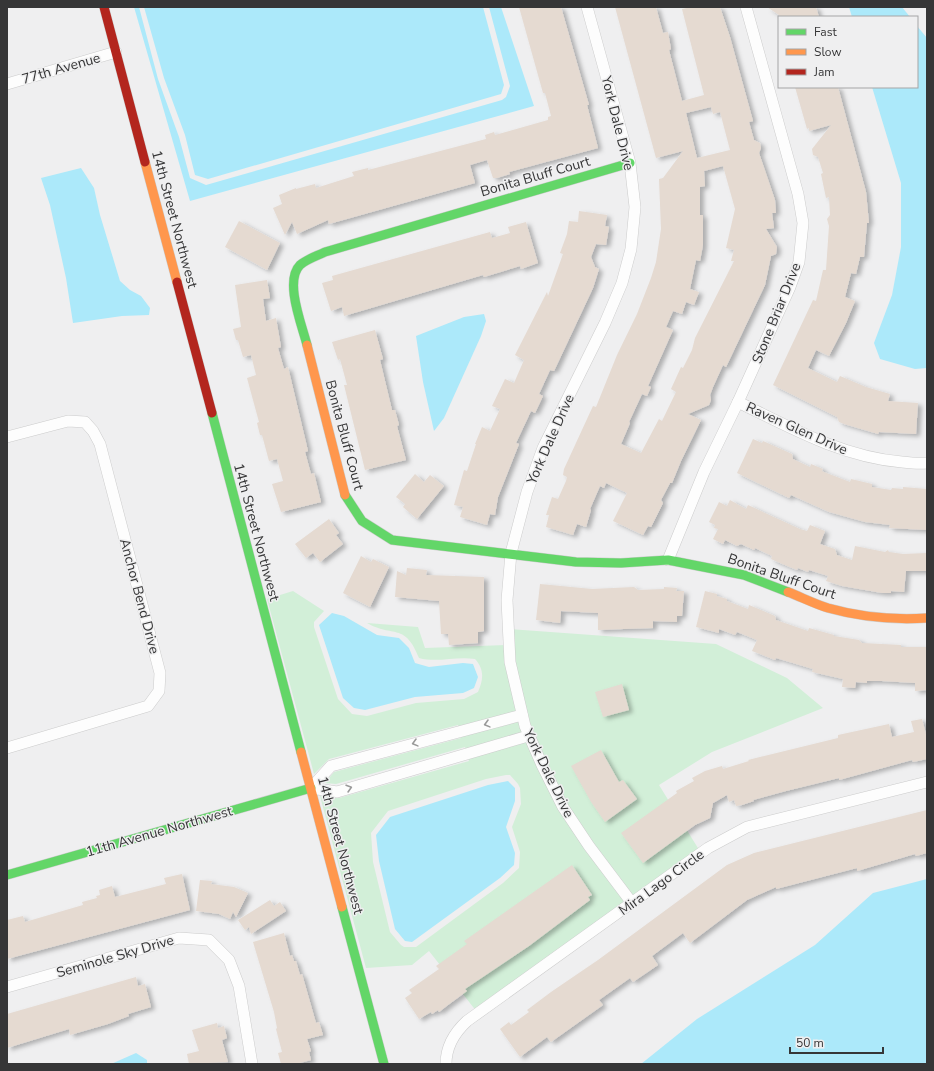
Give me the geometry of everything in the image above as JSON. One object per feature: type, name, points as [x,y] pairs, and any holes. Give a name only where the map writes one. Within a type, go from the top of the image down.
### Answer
[{"type":"street","name":"14th Street Northwest","points":[[104,7],[384,1064]]},
{"type":"street","name":"York Dale Drive","points":[[587,7],[630,163],[635,207],[631,250],[622,282],[605,323],[543,448],[527,492],[511,553],[507,600],[510,662],[528,736],[563,807],[632,903]]},
{"type":"street","name":"Stone Briar Drive","points":[[668,560],[704,472],[738,402],[790,287],[799,262],[803,223],[798,194],[746,7]]},
{"type":"street","name":"77th Avenue","points":[[8,80],[116,52]]},
{"type":"street","name":"Bonita Bluff Court","points":[[630,163],[326,252],[303,262],[293,273],[293,289],[345,497],[362,521],[392,540],[511,553],[576,562],[622,563],[668,560],[744,575],[828,608],[871,616],[911,619],[927,618]]},
{"type":"street","name":"Raven Glen Drive","points":[[738,402],[819,441],[854,454],[882,460],[927,463]]},
{"type":"street","name":"Anchor Bend Drive","points":[[7,437],[68,421],[84,422],[93,432],[100,444],[160,673],[159,691],[148,706],[7,748]]},
{"type":"street","points":[[311,788],[331,766],[522,715]]},
{"type":"street","name":"11th Avenue Northwest","points":[[7,875],[311,788],[337,792],[528,736]]},
{"type":"street","name":"Mira Lago Circle","points":[[446,1064],[448,1050],[453,1037],[467,1021],[708,848],[747,827],[927,782]]},
{"type":"street","name":"Seminole Sky Drive","points":[[7,987],[178,938],[209,940],[229,960],[239,986],[252,1064]]},
{"type":"green space","points":[[293,591],[324,611],[314,622],[314,627],[338,699],[352,714],[367,716],[416,703],[464,699],[478,692],[482,679],[482,671],[475,659],[461,658],[433,660],[419,658],[409,639],[398,633],[384,630],[367,623],[418,627],[425,648],[506,645],[509,629],[716,644],[787,678],[823,708],[712,752],[659,785],[701,853],[477,1012],[429,951],[412,965],[366,968],[320,796],[339,798],[469,761],[465,747],[336,784],[325,783],[334,772],[461,738],[458,725],[329,759],[314,774],[267,599]],"holes":[[[510,775],[520,788],[521,804],[512,827],[520,852],[519,868],[503,883],[416,947],[404,947],[390,932],[373,862],[371,833],[388,811],[486,779]]]},
{"type":"water","points":[[134,7],[139,7],[158,79],[179,137],[190,178],[206,185],[502,100],[506,97],[510,86],[489,7],[501,7],[534,106],[190,201]]},
{"type":"water","points":[[144,7],[483,7],[504,85],[501,94],[208,179],[195,175],[185,135],[164,78]]},
{"type":"water","points":[[849,7],[902,7],[909,16],[852,16]]},
{"type":"water","points":[[918,27],[927,38],[927,368],[915,369],[880,359],[874,343],[892,295],[901,247],[901,183],[872,88],[918,88]]},
{"type":"water","points":[[81,168],[94,188],[100,215],[120,281],[130,290],[141,296],[150,308],[149,315],[122,316],[73,323],[66,278],[50,205],[41,178]]},
{"type":"water","points":[[484,314],[486,321],[481,336],[444,418],[434,431],[423,382],[416,336],[464,317]]},
{"type":"water","points":[[332,613],[344,616],[377,635],[399,638],[409,648],[415,663],[429,667],[463,663],[473,664],[478,677],[474,688],[463,693],[415,697],[365,710],[354,708],[343,698],[319,625]]},
{"type":"water","points":[[508,781],[515,788],[515,801],[506,827],[515,853],[514,865],[500,878],[412,942],[405,941],[395,929],[379,861],[376,835],[390,817],[488,785]]},
{"type":"water","points":[[927,879],[927,1064],[641,1064],[697,1019],[815,945],[873,893]]},
{"type":"water","points":[[136,1053],[147,1060],[147,1064],[111,1064]]},
{"type":"building","points":[[519,7],[561,7],[589,105],[587,105],[598,148],[509,172],[510,174],[497,178],[493,178],[487,160],[470,165],[475,183],[329,224],[328,220],[297,234],[292,222],[285,235],[273,208],[282,204],[279,195],[296,188],[315,184],[316,188],[354,176],[352,172],[368,168],[368,170],[486,139],[485,135],[494,132],[495,135],[548,120],[548,117],[551,116]]},
{"type":"building","points":[[615,7],[656,7],[663,33],[668,32],[671,49],[669,50],[682,101],[704,95],[682,9],[691,7],[720,7],[730,37],[753,121],[749,122],[754,140],[760,143],[761,148],[759,153],[775,200],[776,213],[772,213],[774,228],[766,229],[777,247],[776,254],[771,256],[765,285],[726,367],[723,365],[710,395],[711,400],[709,405],[688,414],[701,420],[672,483],[670,483],[661,500],[663,503],[651,527],[648,526],[643,535],[613,521],[627,493],[606,483],[604,488],[600,486],[590,509],[586,527],[577,524],[573,535],[546,527],[549,515],[546,515],[552,497],[558,499],[566,481],[567,477],[563,475],[564,469],[593,406],[596,407],[617,355],[637,314],[656,262],[661,229],[659,179],[663,178],[683,151],[656,158]],"holes":[[[711,107],[713,114],[720,112],[730,150],[697,158],[686,113]],[[723,166],[735,209],[726,248],[734,250],[731,261],[734,261],[695,338],[692,350],[683,368],[681,367],[671,389],[676,392],[662,421],[659,419],[641,453],[621,444],[642,394],[647,396],[651,387],[648,386],[673,330],[666,327],[673,311],[682,314],[686,302],[694,305],[699,292],[690,289],[696,260],[700,261],[703,245],[703,215],[700,215],[700,187],[705,186],[704,171]]]},
{"type":"building","points":[[767,7],[816,7],[819,16],[780,16]]},
{"type":"building","points":[[795,88],[838,88],[866,192],[869,223],[867,223],[864,257],[860,257],[856,274],[851,273],[845,297],[855,301],[846,323],[829,356],[816,350],[808,368],[837,382],[840,376],[866,387],[890,394],[888,401],[918,403],[916,434],[879,432],[878,434],[844,424],[839,422],[837,417],[773,385],[813,300],[816,301],[823,270],[826,270],[829,226],[827,219],[830,215],[829,197],[826,198],[821,174],[823,173],[818,157],[813,155],[812,149],[831,125],[809,131],[809,128],[807,129]]},
{"type":"building","points":[[579,211],[607,215],[605,226],[609,227],[606,245],[596,244],[591,257],[595,267],[599,269],[593,288],[554,371],[550,370],[539,394],[543,396],[535,413],[531,411],[516,443],[519,444],[498,497],[495,515],[490,514],[487,525],[460,517],[463,507],[454,505],[464,470],[467,471],[482,427],[490,431],[500,409],[492,406],[505,379],[514,383],[524,360],[515,355],[547,292],[548,296],[563,254],[560,253],[567,234],[569,221],[578,222]]},
{"type":"building","points":[[239,221],[280,243],[267,270],[225,247]]},
{"type":"building","points":[[526,222],[538,263],[521,269],[520,266],[484,277],[483,275],[344,316],[342,307],[331,311],[322,283],[333,280],[332,276],[490,232],[492,238],[510,233],[508,227]]},
{"type":"building","points":[[267,280],[270,298],[263,299],[266,321],[276,318],[281,347],[278,348],[284,369],[288,367],[308,451],[305,452],[311,474],[314,473],[321,502],[281,512],[272,484],[283,481],[277,459],[269,461],[262,435],[260,435],[257,423],[259,422],[247,378],[256,375],[251,355],[243,357],[233,329],[241,327],[235,285]]},
{"type":"building","points":[[375,330],[383,359],[380,360],[392,410],[395,410],[399,425],[397,426],[406,460],[365,470],[344,385],[347,385],[340,359],[338,360],[332,342]]},
{"type":"building","points":[[753,439],[762,443],[763,441],[792,454],[793,459],[810,467],[811,464],[823,469],[822,471],[824,472],[850,482],[851,479],[872,484],[872,487],[891,490],[892,488],[903,489],[903,487],[927,489],[927,530],[889,528],[890,525],[865,522],[829,512],[791,495],[789,498],[737,473]]},
{"type":"building","points":[[415,474],[424,482],[430,475],[444,486],[417,519],[403,507],[405,504],[396,497]]},
{"type":"building","points":[[730,500],[746,509],[748,505],[800,529],[807,531],[810,525],[825,531],[820,544],[835,549],[837,555],[852,560],[855,546],[885,552],[888,550],[889,552],[903,554],[927,553],[927,571],[906,571],[904,592],[891,591],[891,593],[882,593],[842,586],[826,581],[828,576],[809,570],[808,572],[798,568],[797,570],[771,559],[772,556],[755,548],[754,550],[741,544],[737,546],[725,540],[723,544],[713,539],[718,529],[714,528],[715,525],[709,522],[719,502],[727,506]]},
{"type":"building","points":[[329,519],[339,533],[336,535],[343,544],[320,562],[313,553],[306,558],[295,544]]},
{"type":"building","points":[[361,556],[371,562],[373,559],[389,567],[370,607],[343,593]]},
{"type":"building","points":[[407,568],[427,570],[426,575],[484,577],[484,631],[478,632],[478,643],[449,645],[448,634],[441,634],[439,601],[395,597],[397,571],[406,575]]},
{"type":"building","points":[[540,584],[592,589],[634,587],[638,590],[664,589],[664,587],[677,588],[676,591],[684,591],[682,616],[677,616],[677,622],[653,621],[653,628],[598,630],[598,613],[561,611],[560,623],[536,620]]},
{"type":"building","points":[[705,591],[717,594],[717,596],[727,599],[727,601],[748,609],[749,605],[775,616],[776,620],[808,631],[809,628],[834,636],[859,640],[862,643],[901,645],[901,647],[927,647],[927,690],[915,691],[915,683],[882,681],[867,681],[867,683],[856,682],[855,688],[842,687],[843,679],[812,672],[813,669],[776,658],[775,660],[752,651],[757,640],[737,632],[735,635],[719,629],[719,633],[696,627]]},
{"type":"building","points":[[622,684],[629,710],[603,717],[595,692]]},
{"type":"building","points":[[922,719],[927,738],[927,759],[913,762],[912,760],[839,780],[839,778],[786,791],[753,800],[754,801],[742,805],[736,806],[734,800],[729,802],[727,795],[713,803],[710,818],[695,825],[643,863],[621,833],[677,793],[676,791],[694,781],[692,778],[705,771],[722,766],[723,769],[749,761],[748,760],[838,738],[838,735],[889,724],[892,737],[914,732],[911,721]]},
{"type":"building","points":[[601,750],[619,782],[623,780],[637,799],[605,822],[591,802],[571,766]]},
{"type":"building","points":[[927,810],[927,853],[916,856],[915,854],[857,871],[857,868],[776,889],[776,887],[747,900],[690,943],[683,933],[652,956],[658,965],[633,982],[630,978],[599,1000],[603,1005],[551,1042],[547,1037],[520,1057],[500,1029],[509,1022],[511,1025],[529,1012],[527,1010],[551,992],[598,960],[727,865],[754,853]]},
{"type":"building","points":[[572,865],[592,895],[588,897],[590,900],[529,946],[465,989],[467,991],[439,1012],[438,1010],[432,1014],[431,1012],[419,1019],[405,998],[412,993],[409,990],[439,969],[436,966],[467,944],[464,941]]},
{"type":"building","points":[[182,874],[190,910],[7,959],[7,920],[23,916],[25,922],[83,905],[82,902],[97,898],[96,896],[100,895],[99,890],[112,886],[115,897],[166,884],[164,878]]},
{"type":"building","points":[[200,880],[212,881],[211,884],[234,887],[248,893],[236,917],[233,912],[230,919],[219,914],[196,911]]},
{"type":"building","points":[[270,900],[274,906],[280,902],[286,911],[251,934],[249,927],[245,930],[238,920]]},
{"type":"building","points":[[284,933],[290,956],[292,955],[294,961],[296,961],[300,975],[302,974],[316,1023],[319,1022],[323,1035],[307,1039],[311,1051],[309,1052],[311,1060],[296,1064],[281,1064],[278,1053],[282,1052],[276,1029],[274,1012],[253,942]]},
{"type":"building","points":[[136,977],[138,986],[145,984],[151,1007],[128,1014],[129,1016],[108,1024],[70,1035],[69,1029],[7,1048],[7,1014]]},
{"type":"building","points":[[217,1023],[218,1028],[224,1026],[227,1038],[222,1040],[228,1062],[189,1064],[187,1054],[199,1051],[192,1030]]},
{"type":"traffic: fast","points":[[307,345],[298,315],[294,292],[296,272],[300,265],[306,261],[325,252],[630,163]]},
{"type":"traffic: fast","points":[[212,413],[301,752]]},
{"type":"traffic: fast","points":[[345,495],[362,521],[392,540],[576,562],[621,563],[668,560],[744,575],[788,592]]},
{"type":"traffic: fast","points":[[7,875],[311,788]]},
{"type":"traffic: fast","points":[[342,907],[384,1064]]},
{"type":"traffic: slow","points":[[145,162],[177,282]]},
{"type":"traffic: slow","points":[[307,345],[345,495]]},
{"type":"traffic: slow","points":[[788,592],[823,606],[852,614],[903,619],[927,618]]},
{"type":"traffic: slow","points":[[301,752],[342,907]]},
{"type":"traffic: jam","points":[[104,7],[145,162]]},
{"type":"traffic: jam","points":[[177,282],[212,413]]}]
